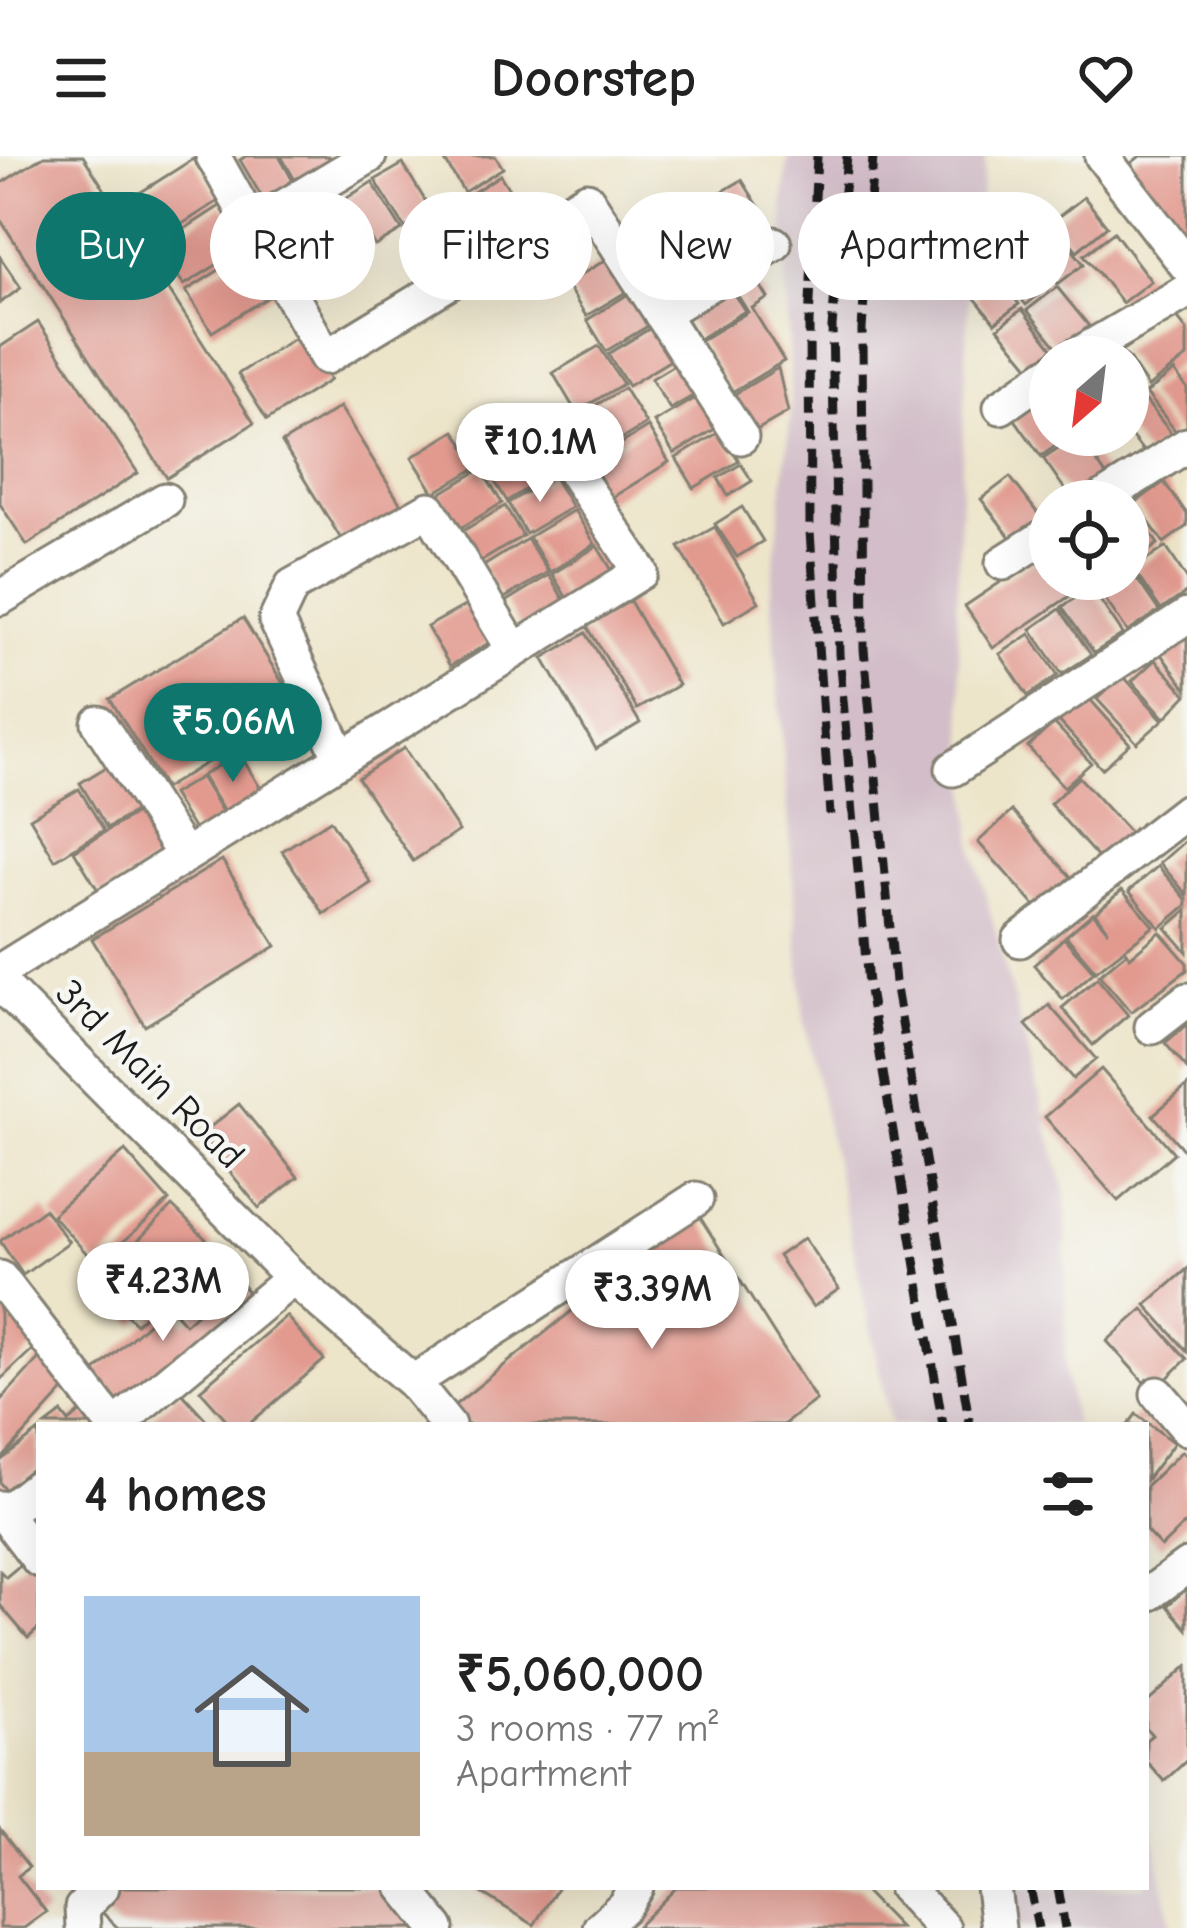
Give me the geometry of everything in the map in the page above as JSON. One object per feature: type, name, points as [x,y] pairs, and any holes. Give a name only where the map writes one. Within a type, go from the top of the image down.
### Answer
[{"type":"street","points":[[213,156],[233,192]]},
{"type":"street","points":[[309,192],[369,156]]},
{"type":"street","points":[[1102,156],[1187,266]]},
{"type":"street","points":[[294,300],[326,357],[587,200],[741,437]]},
{"type":"street","points":[[1110,336],[1187,291]]},
{"type":"street","points":[[662,314],[684,300]]},
{"type":"street","points":[[1001,407],[1029,388]]},
{"type":"street","points":[[1133,480],[1187,445]]},
{"type":"street","points":[[0,971],[641,572],[560,450]]},
{"type":"street","points":[[0,598],[165,500]]},
{"type":"street","points":[[341,758],[276,620],[292,586],[429,509],[514,650]]},
{"type":"street","points":[[1003,563],[1029,546]]},
{"type":"street","points":[[952,769],[1187,616]]},
{"type":"street","points":[[99,723],[184,855]]},
{"type":"street","points":[[1020,940],[1187,811]]},
{"type":"street","name":"3rd Main Road","points":[[0,982],[293,1278],[412,1382],[445,1422]]},
{"type":"street","points":[[1152,1027],[1187,1000]]},
{"type":"street","points":[[412,1382],[695,1198]]},
{"type":"street","points":[[0,1278],[112,1422]]},
{"type":"street","points":[[118,1422],[293,1278]]},
{"type":"street","points":[[1158,1394],[1187,1428]]},
{"type":"street","points":[[36,1488],[2,1511],[36,1556]]},
{"type":"street","points":[[1150,1593],[1187,1566]]},
{"type":"street","points":[[84,1928],[82,1908],[99,1890]]},
{"type":"street","points":[[406,1890],[437,1928]]},
{"type":"street","points":[[600,1928],[633,1890]]},
{"type":"street","points":[[908,1890],[943,1928]]},
{"type":"street","points":[[993,1890],[998,1928]]},
{"type":"shaded area","points":[[788,156],[986,156],[981,192],[798,192],[798,300],[969,300],[956,618],[973,848],[1066,1194],[1065,1374],[1074,1422],[890,1422],[804,1020],[771,594],[791,413],[783,202]]},
{"type":"shaded area","points":[[1149,1808],[1172,1928],[999,1928],[991,1890],[1149,1890]]},
{"type":"building","points":[[44,156],[83,156],[106,192],[36,192],[36,275],[0,219],[0,184]]},
{"type":"building","points":[[279,156],[297,188],[259,192],[240,160]]},
{"type":"building","points":[[281,156],[328,156],[334,166],[299,187]]},
{"type":"building","points":[[442,156],[495,156],[503,168],[464,192]]},
{"type":"building","points":[[1140,156],[1187,156],[1187,243],[1124,169]]},
{"type":"building","points":[[193,159],[215,192],[210,192],[210,206],[186,222],[186,192],[141,192]]},
{"type":"building","points":[[403,164],[420,192],[399,192],[399,218],[375,180]]},
{"type":"building","points":[[500,175],[511,192],[474,192]]},
{"type":"building","points":[[742,180],[750,192],[722,192]]},
{"type":"building","points":[[372,182],[399,232],[375,246],[375,192],[356,192]]},
{"type":"building","points":[[1084,197],[1107,226],[1077,251],[1070,242],[1070,208]]},
{"type":"building","points":[[210,212],[210,269],[186,284],[186,228]]},
{"type":"building","points":[[1114,232],[1151,281],[1122,303],[1084,255]]},
{"type":"building","points":[[1070,247],[1084,264],[1070,275]]},
{"type":"building","points":[[612,256],[616,298],[586,316],[576,300],[592,300],[592,268]]},
{"type":"building","points":[[0,257],[21,288],[0,303]]},
{"type":"building","points":[[210,276],[210,300],[264,300],[212,332],[186,291]]},
{"type":"building","points":[[52,300],[175,300],[254,423],[167,478]]},
{"type":"building","points":[[619,300],[639,300],[653,323],[606,351],[587,320]]},
{"type":"building","points":[[706,300],[738,300],[745,311],[699,339],[683,314]]},
{"type":"building","points":[[740,300],[765,300],[752,308],[784,361],[732,392],[700,341],[748,312]]},
{"type":"building","points":[[976,300],[1016,300],[1019,304],[995,323]]},
{"type":"building","points":[[1040,300],[1068,300],[1089,326],[1076,336],[1048,336],[1027,310]]},
{"type":"building","points":[[1022,309],[1043,336],[1029,336],[1029,366],[998,328]]},
{"type":"building","points":[[1172,311],[1187,330],[1187,357],[1149,386],[1149,336],[1140,336]]},
{"type":"building","points":[[38,322],[138,473],[27,545],[0,504],[0,347]]},
{"type":"building","points":[[654,326],[674,358],[628,386],[608,354]]},
{"type":"building","points":[[301,334],[330,380],[267,420],[238,374]]},
{"type":"building","points":[[599,346],[623,384],[576,412],[553,373]]},
{"type":"building","points":[[679,362],[698,393],[670,409],[651,379]]},
{"type":"building","points":[[778,368],[788,412],[755,431],[733,395]]},
{"type":"building","points":[[1174,371],[1187,388],[1187,426],[1177,433],[1149,391]]},
{"type":"building","points":[[624,388],[646,424],[586,461],[563,425]]},
{"type":"building","points":[[698,396],[718,427],[674,454],[654,422]]},
{"type":"building","points":[[1149,405],[1172,434],[1149,453]]},
{"type":"building","points":[[340,407],[405,511],[346,547],[282,443]]},
{"type":"building","points":[[1029,408],[1029,439],[1014,418]]},
{"type":"building","points":[[648,427],[669,462],[605,502],[583,467]]},
{"type":"building","points":[[455,431],[478,467],[434,493],[412,457]]},
{"type":"building","points":[[721,431],[739,461],[694,488],[676,458]]},
{"type":"building","points":[[531,439],[552,473],[507,501],[485,466]]},
{"type":"building","points":[[1093,456],[1108,478],[1058,480],[1043,458]]},
{"type":"building","points":[[741,464],[752,481],[728,496],[718,478]]},
{"type":"building","points":[[481,469],[502,503],[459,529],[438,495]]},
{"type":"building","points":[[553,476],[572,507],[526,534],[508,503]]},
{"type":"building","points":[[1010,477],[1029,502],[1029,529],[1013,541],[981,499]]},
{"type":"building","points":[[1164,482],[1187,514],[1187,526],[1164,543],[1149,522],[1149,493]]},
{"type":"building","points":[[505,506],[523,536],[480,562],[461,532]]},
{"type":"building","points":[[742,507],[763,541],[737,557],[715,524]]},
{"type":"building","points":[[574,510],[595,544],[550,572],[529,537]]},
{"type":"building","points":[[715,527],[759,602],[724,623],[679,547]]},
{"type":"building","points":[[527,539],[548,572],[503,599],[482,567]]},
{"type":"building","points":[[597,546],[616,577],[571,605],[552,574]]},
{"type":"building","points":[[1166,547],[1187,579],[1187,592],[1161,610],[1149,592],[1149,558]]},
{"type":"building","points":[[1029,563],[1029,600],[1064,600],[993,648],[965,606]]},
{"type":"building","points":[[549,575],[568,607],[524,634],[505,602]]},
{"type":"building","points":[[1149,596],[1159,611],[1128,632],[1106,600]]},
{"type":"building","points":[[477,599],[499,637],[450,666],[427,627]]},
{"type":"building","points":[[1072,600],[1100,600],[1123,634],[1094,653],[1062,607]]},
{"type":"building","points":[[630,601],[678,685],[637,709],[587,626]]},
{"type":"building","points":[[1060,609],[1091,655],[1062,674],[1031,629]]},
{"type":"building","points":[[243,618],[298,708],[165,788],[110,699]]},
{"type":"building","points":[[586,633],[640,723],[596,749],[543,658]]},
{"type":"building","points":[[1187,633],[1187,690],[1160,653]]},
{"type":"building","points":[[1030,634],[1058,675],[1028,696],[1000,654]]},
{"type":"building","points":[[1155,660],[1187,695],[1165,718],[1132,681]]},
{"type":"building","points":[[1123,676],[1163,720],[1137,743],[1097,699]]},
{"type":"building","points":[[1087,696],[1130,744],[1102,769],[1059,721]]},
{"type":"building","points":[[1054,723],[1091,763],[1064,787],[1028,747]]},
{"type":"building","points":[[404,748],[459,831],[413,861],[358,778]]},
{"type":"building","points":[[239,753],[264,794],[227,817],[202,776]]},
{"type":"building","points":[[113,763],[141,808],[107,828],[80,783]]},
{"type":"building","points":[[201,777],[226,818],[197,835],[172,794]]},
{"type":"building","points":[[1079,777],[1130,833],[1100,860],[1050,804]]},
{"type":"building","points":[[79,789],[104,830],[55,860],[30,818]]},
{"type":"building","points":[[141,810],[168,854],[101,895],[74,851]]},
{"type":"building","points":[[1012,811],[1071,877],[1037,908],[978,842]]},
{"type":"building","points":[[330,820],[371,883],[324,914],[282,851]]},
{"type":"building","points":[[1187,839],[1187,895],[1160,863]]},
{"type":"building","points":[[222,860],[276,946],[145,1026],[92,939]]},
{"type":"building","points":[[1158,866],[1187,900],[1160,928],[1129,891]]},
{"type":"building","points":[[1122,890],[1154,926],[1096,971],[1066,936],[1093,913],[1108,931],[1095,913]]},
{"type":"building","points":[[1187,910],[1187,952],[1166,928]]},
{"type":"building","points":[[1160,932],[1187,963],[1187,970],[1131,1012],[1099,975]]},
{"type":"building","points":[[1064,938],[1094,972],[1063,999],[1034,965]]},
{"type":"building","points":[[1097,978],[1128,1015],[1093,1045],[1062,1008]]},
{"type":"building","points":[[1049,1005],[1096,1059],[1073,1079],[1026,1025]]},
{"type":"building","points":[[1187,1024],[1187,1069],[1165,1043]]},
{"type":"building","points":[[1101,1069],[1174,1153],[1118,1201],[1045,1117]]},
{"type":"building","points":[[1187,1086],[1187,1154],[1153,1115]]},
{"type":"building","points":[[239,1104],[298,1177],[259,1208],[200,1135]]},
{"type":"building","points":[[125,1151],[169,1201],[97,1265],[52,1215]]},
{"type":"building","points":[[172,1206],[213,1246],[136,1324],[95,1284]]},
{"type":"building","points":[[44,1209],[69,1242],[23,1275],[0,1241]]},
{"type":"building","points":[[696,1211],[816,1400],[787,1422],[461,1422],[450,1409]]},
{"type":"building","points":[[804,1238],[839,1289],[813,1307],[778,1256]]},
{"type":"building","points":[[1187,1269],[1187,1351],[1146,1305]]},
{"type":"building","points":[[236,1278],[251,1295],[121,1405],[92,1374],[168,1305],[185,1324]]},
{"type":"building","points":[[0,1305],[37,1345],[0,1380]]},
{"type":"building","points":[[1143,1309],[1187,1359],[1153,1392],[1107,1341]]},
{"type":"building","points":[[286,1316],[324,1360],[252,1422],[228,1422],[200,1390]]},
{"type":"building","points":[[39,1358],[69,1385],[0,1461],[0,1401]]},
{"type":"building","points":[[180,1391],[208,1422],[146,1422]]},
{"type":"building","points":[[83,1410],[93,1422],[69,1422]]},
{"type":"building","points":[[1149,1424],[1174,1443],[1149,1476]]},
{"type":"building","points":[[36,1433],[36,1471],[8,1493],[0,1483],[0,1461]]},
{"type":"building","points":[[1182,1451],[1187,1456],[1187,1522],[1161,1547],[1149,1534],[1149,1483]]},
{"type":"building","points":[[31,1556],[36,1562],[36,1631],[28,1638],[0,1605],[0,1571],[6,1577]]},
{"type":"building","points":[[1187,1588],[1187,1629],[1167,1606]]},
{"type":"building","points":[[1187,1666],[1187,1760],[1164,1781],[1149,1764],[1149,1701]]},
{"type":"building","points":[[0,1830],[29,1867],[18,1876],[46,1912],[24,1928],[0,1928]]},
{"type":"building","points":[[105,1890],[390,1890],[423,1928],[118,1928],[92,1902]]},
{"type":"building","points":[[477,1890],[556,1890],[534,1925]]},
{"type":"building","points":[[674,1890],[863,1890],[900,1928],[636,1928]]},
{"type":"railway","points":[[817,156],[809,323],[810,532],[830,815]]},
{"type":"railway","points":[[847,156],[832,327],[839,654],[868,984],[942,1422]]},
{"type":"railway","points":[[873,156],[862,330],[864,649],[895,982],[969,1422]]},
{"type":"railway","points":[[1031,1890],[1038,1928]]},
{"type":"railway","points":[[1059,1890],[1065,1928]]}]
